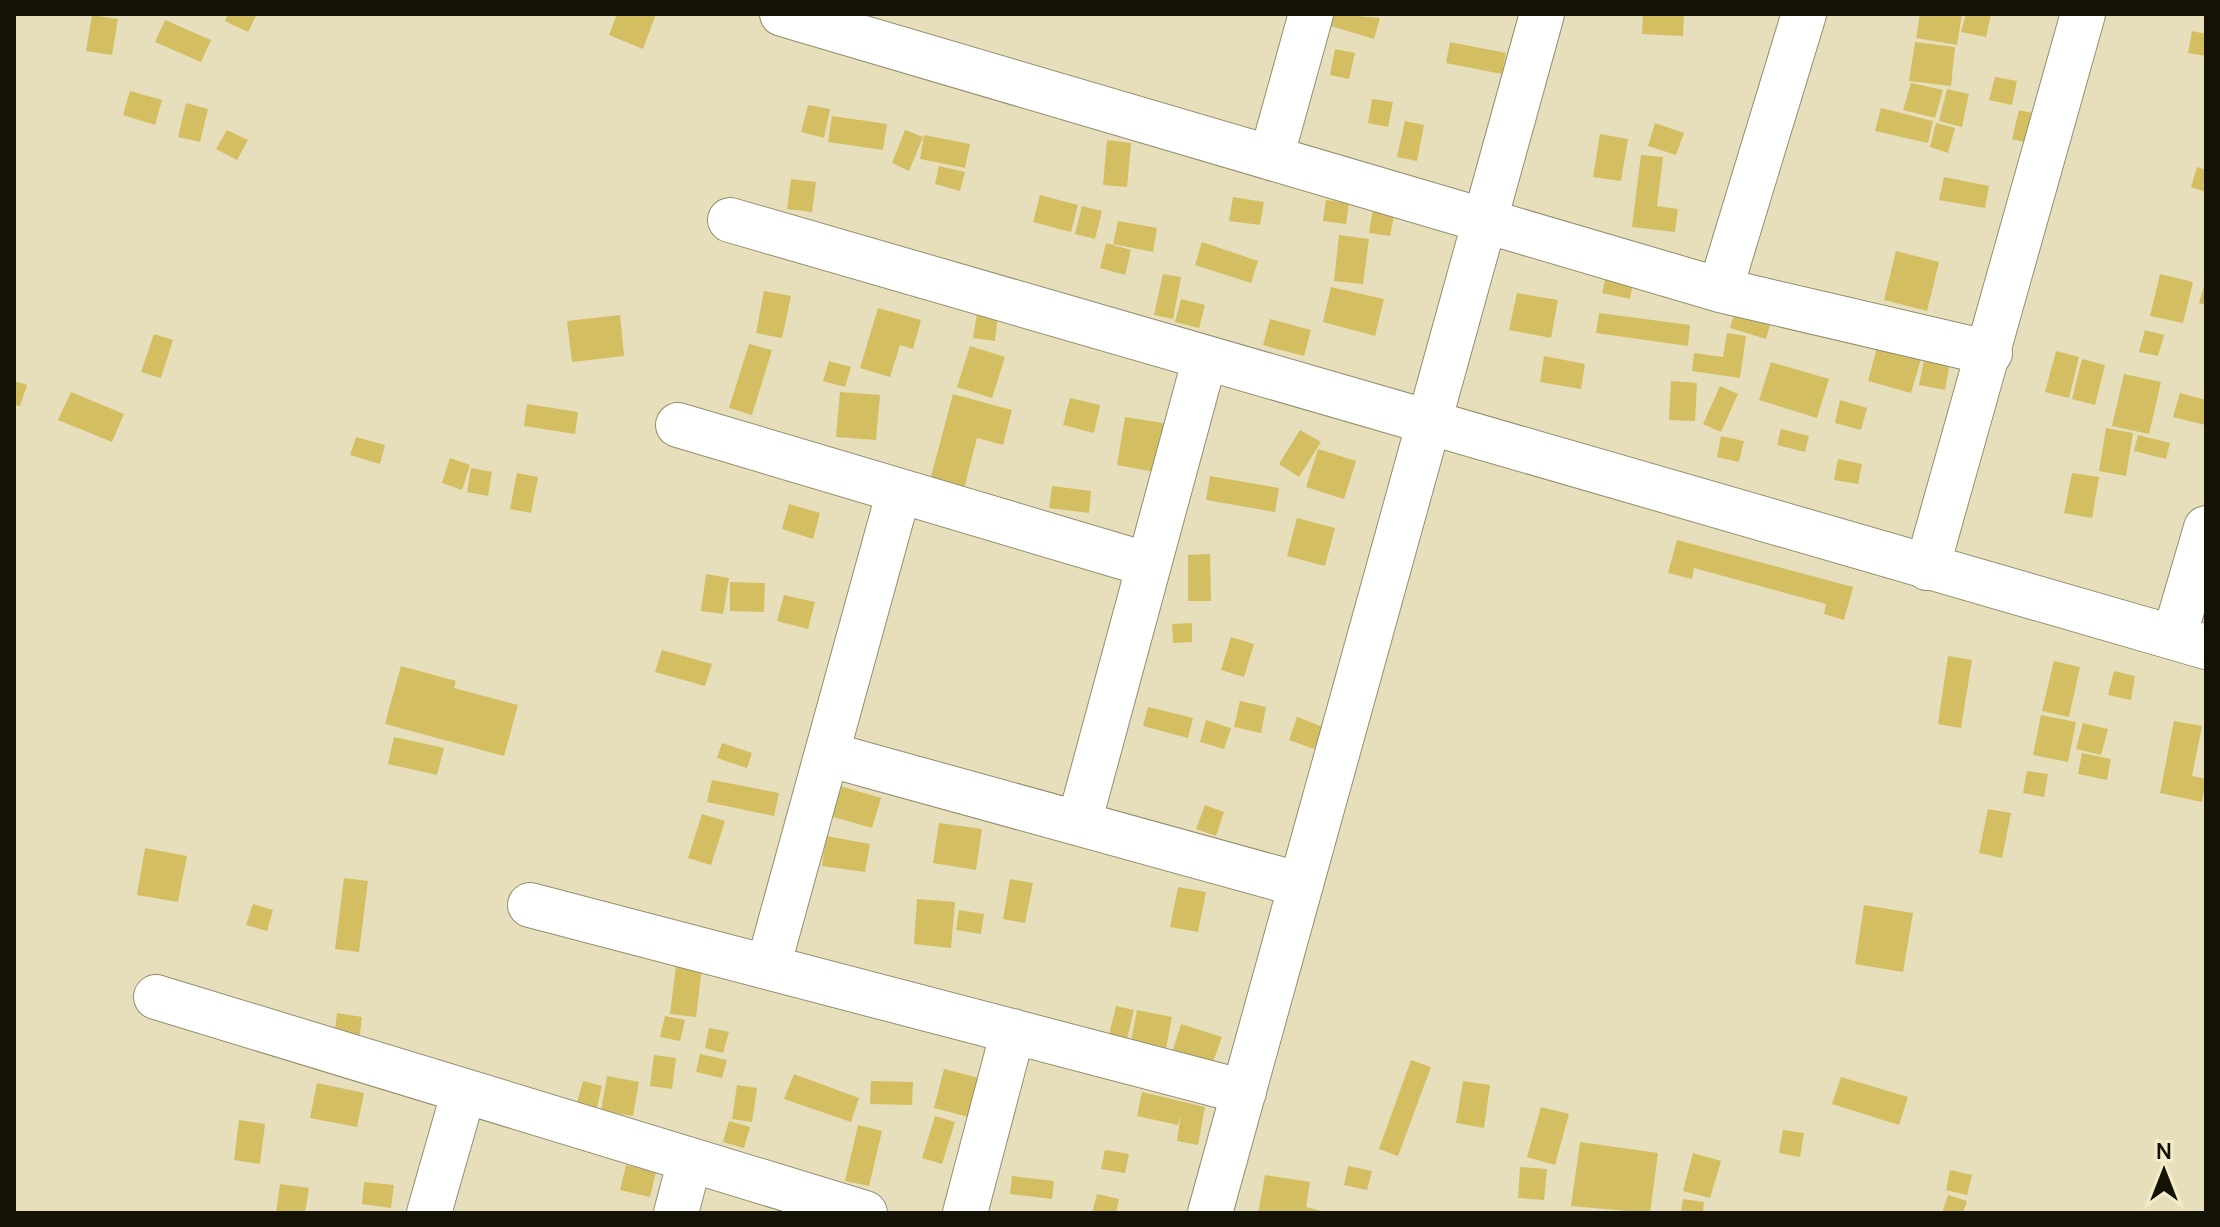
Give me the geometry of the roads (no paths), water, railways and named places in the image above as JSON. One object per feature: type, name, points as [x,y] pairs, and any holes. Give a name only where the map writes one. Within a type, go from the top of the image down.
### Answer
[{"type":"street","points":[[782,14],[1720,290],[1990,353]]},
{"type":"street","points":[[1271,158],[1311,14]]},
{"type":"street","points":[[1210,1213],[1542,14]]},
{"type":"street","points":[[1720,290],[1804,14]]},
{"type":"street","points":[[1927,568],[2083,14]]},
{"type":"street","points":[[730,220],[2190,642],[2206,528]]},
{"type":"street","points":[[1079,823],[1205,358]]},
{"type":"street","points":[[678,425],[1149,565]]},
{"type":"street","points":[[768,967],[899,491]]},
{"type":"street","points":[[827,754],[1301,885]]},
{"type":"street","points":[[530,905],[1244,1092]]},
{"type":"street","points":[[156,997],[865,1213]]},
{"type":"street","points":[[965,1213],[1013,1031]]},
{"type":"street","points":[[429,1213],[464,1091]]},
{"type":"street","points":[[676,1213],[690,1160]]}]
